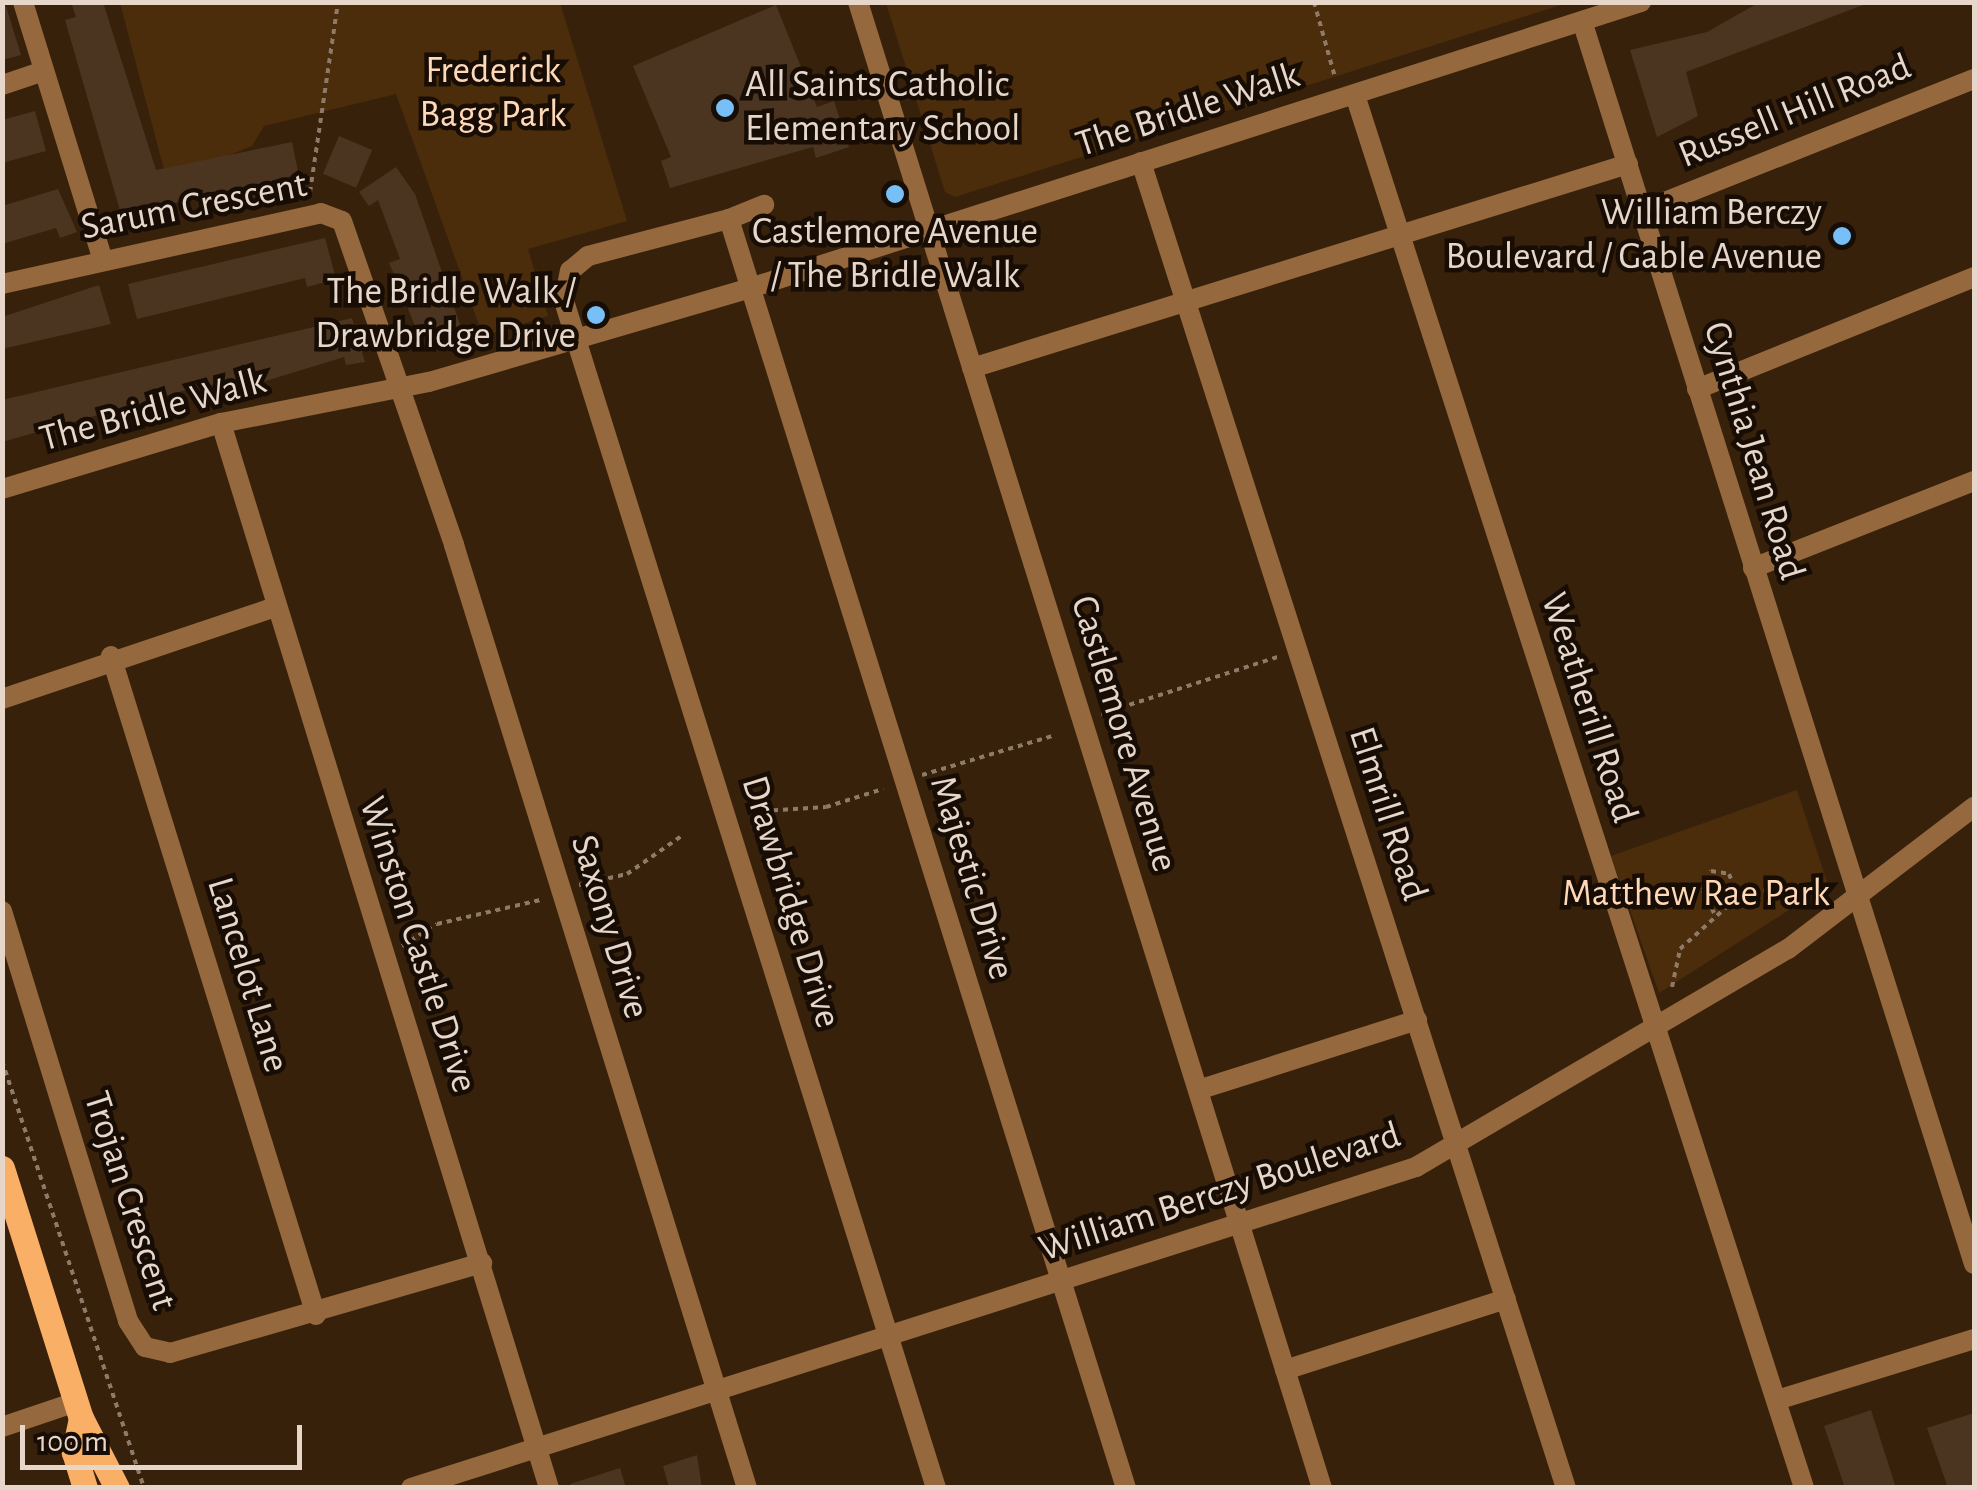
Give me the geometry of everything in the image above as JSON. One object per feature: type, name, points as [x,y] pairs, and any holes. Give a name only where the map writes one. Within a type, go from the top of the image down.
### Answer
[{"type":"main road","points":[[2,1168],[78,1410],[117,1488]]},
{"type":"main road","points":[[78,1410],[74,1452],[85,1488]]},
{"type":"street","points":[[22,2],[102,260]]},
{"type":"street","name":"Castlemore Avenue","points":[[858,2],[1322,1488]]},
{"type":"street","name":"The Bridle Walk","points":[[2,489],[221,424],[402,389],[747,289],[1583,24],[1641,2]]},
{"type":"street","name":"Cynthia Jean Road","points":[[1583,24],[1974,1264]]},
{"type":"street","points":[[2,84],[44,71]]},
{"type":"street","name":"Russell Hill Road","points":[[1642,210],[1974,79]]},
{"type":"street","points":[[1355,95],[1400,236]]},
{"type":"street","name":"Elmrill Road","points":[[1141,162],[1566,1488]]},
{"type":"street","points":[[972,368],[1628,164]]},
{"type":"street","name":"Drawbridge Drive","points":[[764,205],[578,262],[563,292],[936,1488]]},
{"type":"street","name":"Sarum Crescent","points":[[2,284],[102,260],[334,215],[402,389]]},
{"type":"street","name":"Majestic Drive","points":[[728,219],[1126,1488]]},
{"type":"street","name":"Weatherill Road","points":[[1400,236],[1804,1488]]},
{"type":"street","points":[[1698,389],[1974,278]]},
{"type":"street","name":"Saxony Drive","points":[[402,389],[747,1488]]},
{"type":"street","name":"Winston Castle Drive","points":[[221,424],[272,608],[550,1488]]},
{"type":"street","points":[[1753,568],[1974,480]]},
{"type":"street","points":[[2,699],[111,656],[272,608]]},
{"type":"street","name":"Lancelot Lane","points":[[111,656],[316,1315]]},
{"type":"street","name":"William Berczy Boulevard","points":[[411,1488],[1241,1226],[1456,1148],[1655,1030],[1858,898],[1974,807]]},
{"type":"street","name":"Trojan Crescent","points":[[2,910],[136,1338],[170,1353],[316,1315],[482,1264]]},
{"type":"street","points":[[1198,1090],[1418,1020]]},
{"type":"street","points":[[1285,1370],[1506,1299]]},
{"type":"street","points":[[1776,1400],[1974,1339]]},
{"type":"street","points":[[2,1428],[78,1410]]},
{"type":"path","points":[[310,192],[338,2]]},
{"type":"path","points":[[618,2],[664,2]]},
{"type":"path","points":[[1314,2],[1335,77]]},
{"type":"path","points":[[1097,715],[1285,655]]},
{"type":"path","points":[[918,776],[1055,735]]},
{"type":"path","points":[[763,811],[826,807],[884,788]]},
{"type":"path","points":[[574,886],[628,874],[684,835]]},
{"type":"path","points":[[1714,914],[1704,890],[1710,871],[1729,874],[1738,896]]},
{"type":"path","points":[[1672,987],[1680,948],[1738,896],[1775,883],[1830,886]]},
{"type":"path","points":[[384,953],[437,924],[540,900]]},
{"type":"path","points":[[2,1061],[144,1488]]},
{"type":"green space","points":[[886,2],[1567,3],[955,197],[945,192]]},
{"type":"green space","name":"Frederick Bagg Park","points":[[120,3],[560,3],[627,221],[528,249],[548,316],[483,336],[396,94],[264,126],[252,146],[167,181]]},
{"type":"green space","name":"Matthew Rae Park","points":[[1797,790],[1828,885],[1659,993],[1611,856]]},
{"type":"building","points":[[71,2],[103,2],[156,170],[292,142],[301,186],[205,208],[203,196],[166,205],[125,228],[65,20],[76,17]]},
{"type":"building","points":[[1760,2],[1863,5],[1686,72],[1698,116],[1657,137],[1630,50],[1707,32]]},
{"type":"building","points":[[776,5],[817,107],[834,101],[849,147],[816,158],[813,147],[670,188],[661,161],[671,157],[633,66]]},
{"type":"building","points":[[6,6],[21,55],[2,60],[2,7]]},
{"type":"building","points":[[35,111],[46,151],[2,163],[2,120]]},
{"type":"building","points":[[339,136],[372,150],[356,188],[323,174]]},
{"type":"building","points":[[396,167],[415,194],[463,333],[423,346],[389,263],[400,259],[378,200],[369,206],[359,192]]},
{"type":"building","points":[[58,189],[77,232],[60,238],[56,228],[2,244],[2,206]]},
{"type":"building","points":[[325,238],[336,279],[307,287],[305,278],[137,319],[128,284]]},
{"type":"building","points":[[99,285],[111,324],[2,349],[2,317]]},
{"type":"building","points":[[352,318],[365,362],[346,365],[344,357],[220,395],[217,384],[186,390],[2,442],[2,400]]},
{"type":"building","points":[[1871,1410],[1896,1488],[1845,1488],[1824,1426]]},
{"type":"building","points":[[1974,1413],[1974,1488],[1948,1488],[1927,1428]]},
{"type":"building","points":[[697,1455],[702,1488],[669,1488],[663,1466]]},
{"type":"building","points":[[620,1468],[626,1488],[571,1488],[570,1484]]},
{"type":"place","name":"All Saints Catholic Elementary School","points":[[725,108]]},
{"type":"place","name":"Castlemore Avenue / The Bridle Walk","points":[[895,194]]},
{"type":"place","name":"William Berczy Boulevard / Gable Avenue","points":[[1842,236]]},
{"type":"place","name":"The Bridle Walk / Drawbridge Drive","points":[[596,315]]}]
